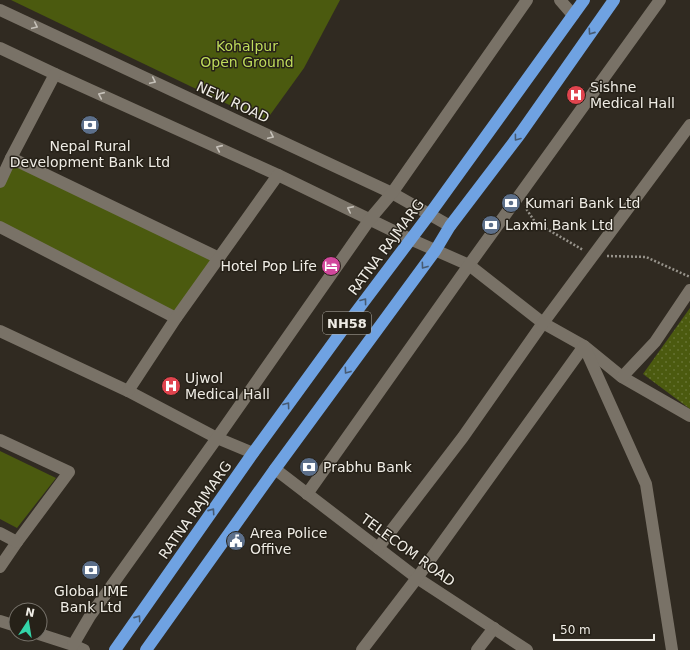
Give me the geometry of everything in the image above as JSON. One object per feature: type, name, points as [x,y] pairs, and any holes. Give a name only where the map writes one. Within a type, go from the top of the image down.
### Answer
[{"type":"highway","name":"RATNA RAJMARG","points":[[115,650],[253,453],[348,321],[429,215],[584,0]]},
{"type":"highway","name":"NH58","points":[[146,650],[275,469],[435,251],[450,226],[520,134],[614,0]]},
{"type":"street","points":[[48,637],[78,647],[90,616],[370,219],[392,193],[527,0]]},
{"type":"street","points":[[560,0],[574,15]]},
{"type":"street","points":[[307,494],[469,265],[660,0]]},
{"type":"street","name":"NEW ROAD","points":[[0,10],[392,193],[450,226]]},
{"type":"street","points":[[0,48],[278,175],[435,251],[469,265],[543,323],[584,346],[622,377],[690,416]]},
{"type":"street","points":[[0,182],[55,74]]},
{"type":"street","points":[[378,548],[463,437],[543,323],[690,125]]},
{"type":"street","points":[[11,158],[219,258]]},
{"type":"street","points":[[128,391],[176,318],[278,175]]},
{"type":"street","points":[[0,227],[176,318]]},
{"type":"street","points":[[622,377],[655,342],[690,290]]},
{"type":"street","points":[[0,331],[128,391],[217,438],[253,453]]},
{"type":"street","points":[[362,650],[417,578],[584,346]]},
{"type":"street","points":[[584,346],[646,484],[672,650]]},
{"type":"street","points":[[0,440],[69,472],[0,567]]},
{"type":"street","name":"TELECOM ROAD","points":[[275,469],[417,578],[527,650]]},
{"type":"street","points":[[0,533],[17,542]]},
{"type":"street","points":[[477,650],[494,628]]},
{"type":"green space","name":"Kohalpur Open Ground","points":[[11,0],[340,0],[304,68],[265,122]]},
{"type":"green space","points":[[11,158],[219,258],[176,318],[0,227],[0,182]]},
{"type":"green space","points":[[690,308],[690,409],[643,374]]},
{"type":"green space","points":[[0,451],[56,478],[17,528],[0,519]]},
{"type":"place","name":"Sishne Medical Hall","points":[[576,95]]},
{"type":"place","name":"Nepal Rural Development Bank Ltd","points":[[90,125]]},
{"type":"place","name":"Kumari Bank Ltd","points":[[511,203]]},
{"type":"place","name":"Laxmi Bank Ltd","points":[[491,225]]},
{"type":"place","name":"Hotel Pop Life","points":[[331,266]]},
{"type":"place","name":"Ujwol Medical Hall","points":[[171,386]]},
{"type":"place","name":"Prabhu Bank","points":[[309,467]]},
{"type":"place","name":"Area Police Offive","points":[[236,541]]},
{"type":"place","name":"Global IME Bank Ltd","points":[[91,570]]}]
